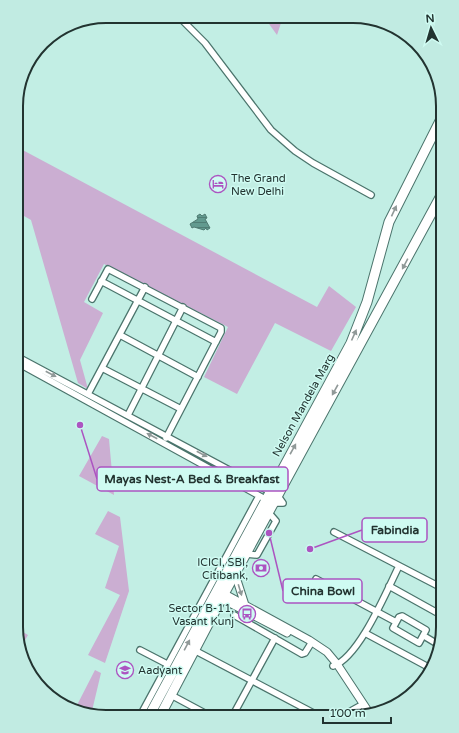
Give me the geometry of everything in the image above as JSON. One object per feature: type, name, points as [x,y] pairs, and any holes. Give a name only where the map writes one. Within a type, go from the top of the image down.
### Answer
[{"type":"main road","name":"Nelson Mandela Marg","points":[[163,710],[194,650],[265,495],[354,336],[367,302],[389,222],[436,129]]},
{"type":"main road","name":"Nelson Mandela Marg","points":[[152,710],[220,593],[235,574],[239,549],[269,513],[436,205]]},
{"type":"street","points":[[185,23],[205,43],[271,130],[313,163],[371,195]]},
{"type":"street","points":[[92,299],[108,269],[220,326],[221,332],[164,442]]},
{"type":"street","points":[[101,281],[216,342]]},
{"type":"street","points":[[88,394],[145,287]]},
{"type":"street","points":[[128,415],[182,307]]},
{"type":"street","points":[[120,334],[198,376]]},
{"type":"street","points":[[23,360],[167,436],[265,495],[276,500]]},
{"type":"street","points":[[23,366],[109,413],[276,500]]},
{"type":"street","points":[[102,368],[181,409]]},
{"type":"street","points":[[109,413],[111,406]]},
{"type":"street","points":[[334,532],[436,585]]},
{"type":"street","points":[[335,665],[349,653],[365,633],[399,566]]},
{"type":"street","points":[[235,574],[245,605]]},
{"type":"street","points":[[316,579],[396,622]]},
{"type":"street","points":[[389,586],[436,612]]},
{"type":"street","points":[[220,593],[315,643],[327,652],[363,709]]},
{"type":"street","points":[[220,593],[257,617],[310,645],[326,657],[335,665],[366,709]]},
{"type":"street","points":[[143,710],[167,664],[220,593]]},
{"type":"street","points":[[234,615],[302,654],[305,653],[310,645]]},
{"type":"street","points":[[402,616],[426,629],[424,636],[420,642],[417,642],[394,630],[399,617],[402,616]]},
{"type":"street","points":[[252,625],[257,617]]},
{"type":"street","points":[[365,633],[426,666]]},
{"type":"street","points":[[424,636],[434,643]]},
{"type":"street","points":[[236,710],[275,638]]},
{"type":"street","points":[[140,650],[167,664]]},
{"type":"street","points":[[194,650],[308,710]]},
{"type":"street","points":[[171,695],[199,710]]},
{"type":"street","points":[[353,710],[360,706]]},
{"type":"shaded area","points":[[268,23],[281,23],[277,35]]},
{"type":"shaded area","points":[[23,150],[317,307],[329,286],[356,307],[331,351],[275,323],[237,394],[204,377],[228,327],[104,264],[84,302],[103,313],[80,360],[88,389],[78,383],[31,220],[23,215]]},
{"type":"shaded area","points":[[200,214],[202,216],[205,214],[207,218],[205,219],[210,228],[207,230],[206,228],[204,230],[194,227],[192,228],[190,224],[198,219],[197,216]]},
{"type":"shaded area","points":[[102,436],[109,439],[114,495],[79,476]]},
{"type":"shaded area","points":[[108,511],[120,517],[129,591],[105,663],[88,655],[120,595],[105,588],[119,546],[95,534]]},
{"type":"shaded area","points":[[23,632],[28,635],[25,641]]},
{"type":"shaded area","points":[[95,670],[101,673],[93,709],[77,705]]},
{"type":"place","name":"The Grand New Delhi","points":[[218,184]]},
{"type":"place","name":"Mayas Nest-A Bed & Breakfast","points":[[80,425]]},
{"type":"place","name":"China Bowl","points":[[269,533]]},
{"type":"place","name":"Fabindia","points":[[310,549]]},
{"type":"place","name":"ICICI, SBI, Citibank,","points":[[261,568]]},
{"type":"place","name":"Sector B-11, Vasant Kunj","points":[[247,614]]},
{"type":"place","name":"Aadyant","points":[[125,670]]}]
